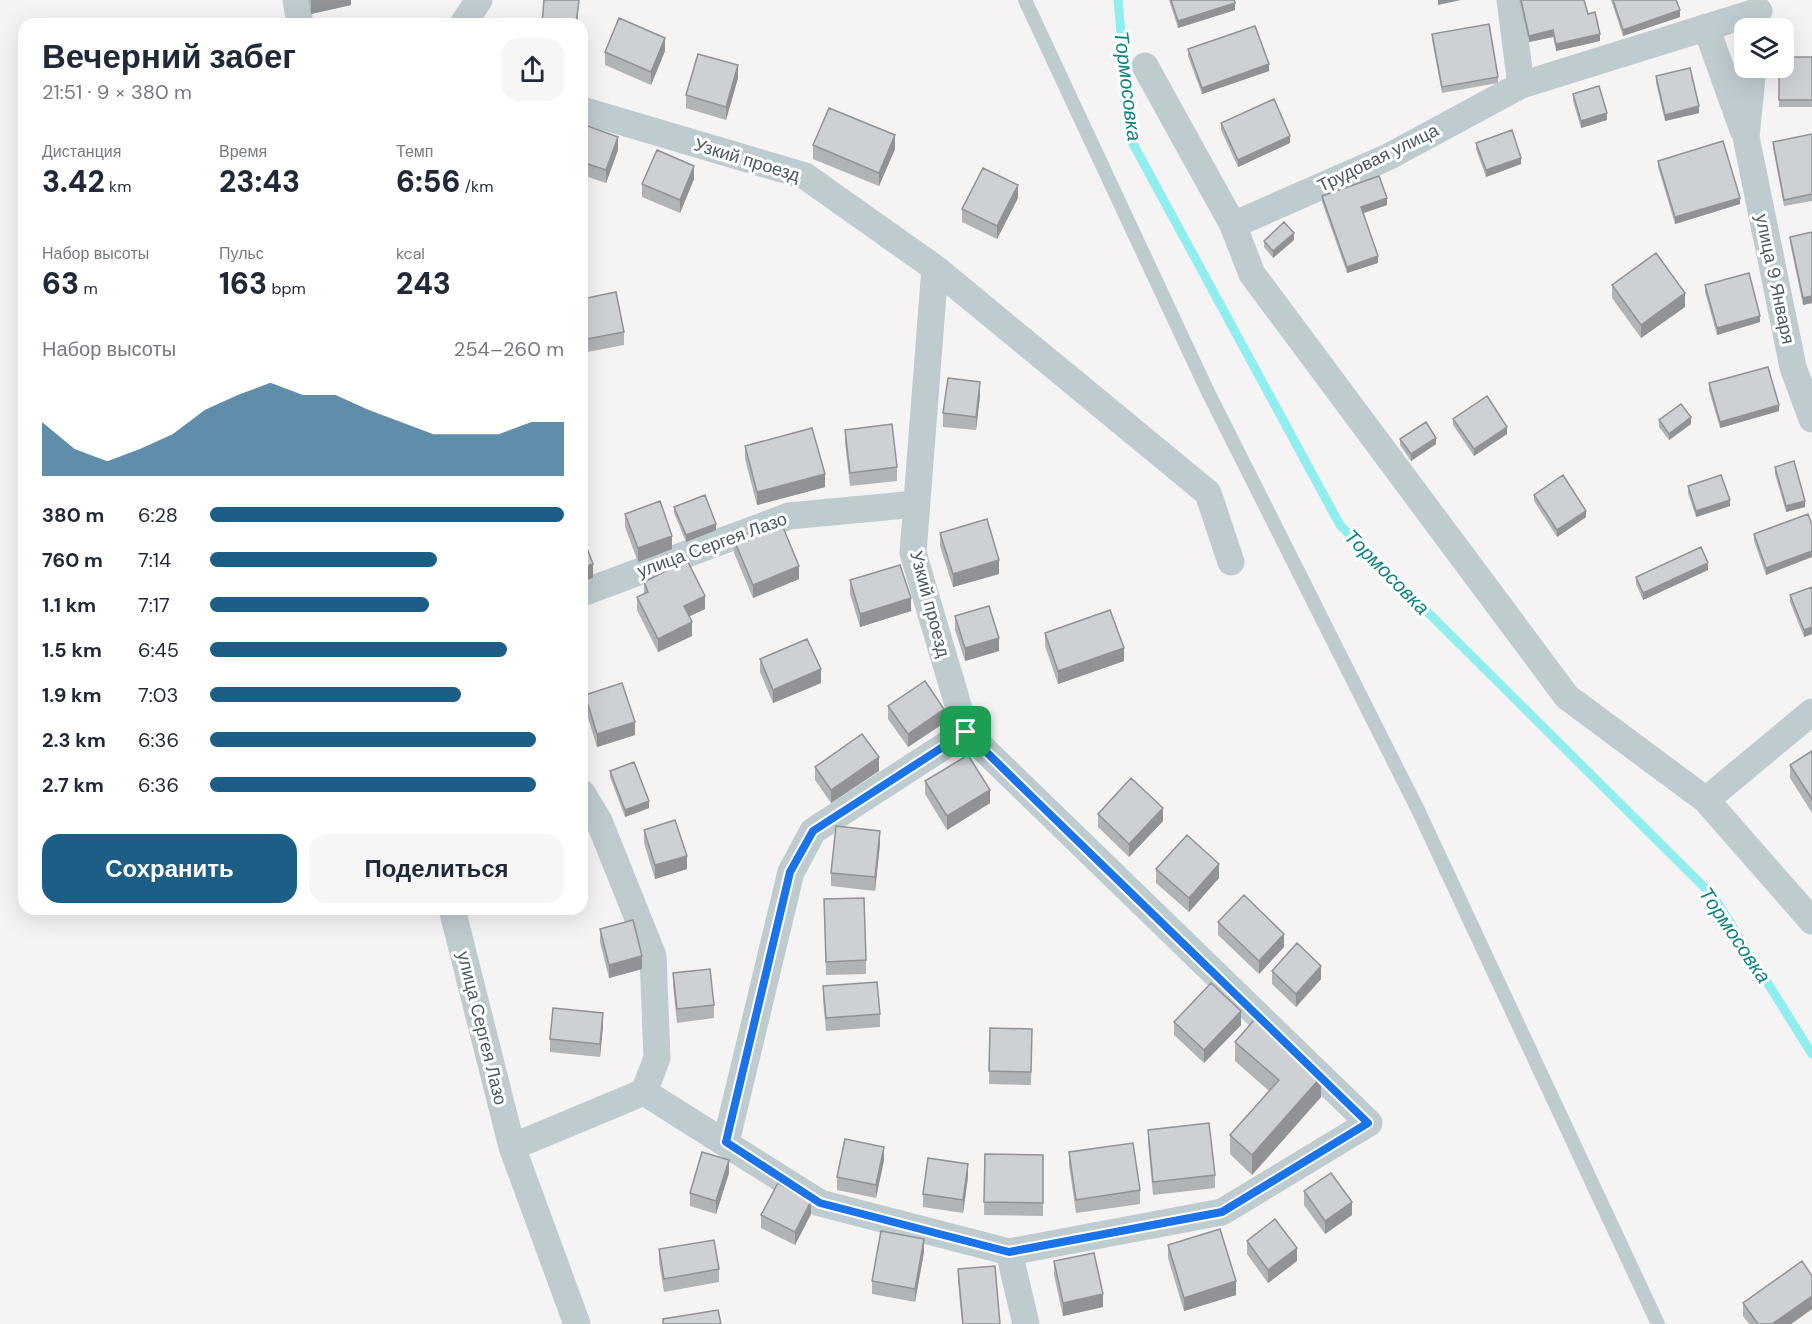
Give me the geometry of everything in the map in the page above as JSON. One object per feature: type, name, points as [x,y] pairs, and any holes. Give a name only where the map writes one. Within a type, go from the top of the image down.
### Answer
[{"type":"street","points":[[296,0],[299,18]]},
{"type":"street","points":[[1510,0],[1521,85]]},
{"type":"street","name":"Трудовая улица","points":[[1233,225],[1388,157],[1521,85],[1757,13]]},
{"type":"street","name":"улица 9 Января","points":[[1706,27],[1746,137],[1793,367],[1812,419]]},
{"type":"street","points":[[1145,66],[1233,225],[1252,274],[1567,697],[1706,800],[1812,921]]},
{"type":"street","name":"улица 9 Января","points":[[1746,137],[1752,78]]},
{"type":"street","name":"Узкий проезд","points":[[588,112],[805,176],[935,268],[913,553],[966,732],[1368,1123],[1222,1212],[1009,1252]]},
{"type":"street","points":[[935,268],[1208,493],[1231,562]]},
{"type":"street","name":"улица Сергея Лазо","points":[[588,591],[789,516],[916,504]]},
{"type":"street","points":[[1706,800],[1812,712]]},
{"type":"street","points":[[726,1142],[790,872],[813,831],[966,732]]},
{"type":"street","points":[[512,1147],[644,1092],[657,1058],[653,956],[599,820],[588,803]]},
{"type":"street","name":"улица Сергея Лазо","points":[[454,915],[512,1147],[577,1324]]},
{"type":"street","points":[[644,1092],[820,1203],[1009,1252],[1026,1324]]},
{"type":"lane","points":[[1025,0],[1207,390],[1423,821],[1658,1324]]},
{"type":"building","points":[[544,0],[579,0],[577,18],[542,18]]},
{"type":"building","points":[[1171,0],[1234,0],[1235,3],[1178,21]]},
{"type":"building","points":[[1521,0],[1584,0],[1588,14],[1595,12],[1600,34],[1556,44],[1553,30],[1529,36]]},
{"type":"building","points":[[1613,0],[1676,0],[1680,10],[1623,30]]},
{"type":"building","points":[[619,18],[665,38],[651,72],[605,52]]},
{"type":"building","points":[[1489,24],[1498,77],[1442,87],[1432,34]]},
{"type":"building","points":[[1255,26],[1269,64],[1202,88],[1188,49]]},
{"type":"building","points":[[698,54],[738,65],[726,107],[686,95]]},
{"type":"building","points":[[1794,57],[1812,57],[1812,100],[1779,100],[1779,78],[1794,78]]},
{"type":"building","points":[[1690,68],[1699,106],[1665,115],[1656,76]]},
{"type":"building","points":[[1599,86],[1607,113],[1581,121],[1573,94]]},
{"type":"building","points":[[1274,99],[1290,136],[1238,160],[1221,123]]},
{"type":"building","points":[[829,108],[895,135],[879,173],[813,145]]},
{"type":"building","points":[[588,126],[618,137],[606,170],[588,164]]},
{"type":"building","points":[[1512,130],[1521,158],[1486,170],[1476,143]]},
{"type":"building","points":[[1812,134],[1812,194],[1784,200],[1773,142]]},
{"type":"building","points":[[1723,141],[1740,198],[1675,217],[1658,161]]},
{"type":"building","points":[[657,150],[694,166],[680,200],[642,184]]},
{"type":"building","points":[[983,168],[1018,185],[997,226],[962,209]]},
{"type":"building","points":[[1379,176],[1387,198],[1361,207],[1378,256],[1347,267],[1322,196]]},
{"type":"building","points":[[1284,222],[1294,233],[1273,251],[1264,241]]},
{"type":"building","points":[[1812,232],[1812,296],[1803,298],[1790,237]]},
{"type":"building","points":[[1656,253],[1685,293],[1641,325],[1612,285]]},
{"type":"building","points":[[1749,273],[1760,316],[1717,328],[1705,285]]},
{"type":"building","points":[[616,292],[624,332],[588,339],[588,298]]},
{"type":"building","points":[[1768,367],[1779,405],[1720,422],[1709,383]]},
{"type":"building","points":[[948,378],[980,382],[976,417],[943,413]]},
{"type":"building","points":[[1487,396],[1507,427],[1474,449],[1453,419]]},
{"type":"building","points":[[1681,404],[1691,417],[1669,434],[1659,420]]},
{"type":"building","points":[[1426,422],[1436,438],[1411,454],[1400,439]]},
{"type":"building","points":[[892,424],[897,467],[850,473],[845,430]]},
{"type":"building","points":[[812,428],[825,474],[757,492],[745,446]]},
{"type":"building","points":[[1794,461],[1805,501],[1786,506],[1775,467]]},
{"type":"building","points":[[1563,475],[1586,511],[1557,530],[1534,495]]},
{"type":"building","points":[[1721,475],[1730,500],[1696,511],[1688,486]]},
{"type":"building","points":[[705,495],[716,524],[686,535],[674,507]]},
{"type":"building","points":[[660,501],[672,536],[638,548],[625,514]]},
{"type":"building","points":[[1808,514],[1812,525],[1812,551],[1766,568],[1754,534]]},
{"type":"building","points":[[987,519],[999,560],[953,574],[940,533]]},
{"type":"building","points":[[780,520],[799,566],[753,585],[734,540]]},
{"type":"building","points":[[1701,547],[1708,563],[1643,593],[1636,577]]},
{"type":"building","points":[[588,551],[593,564],[588,566]]},
{"type":"building","points":[[687,560],[705,596],[684,606],[692,622],[658,639],[637,597],[648,592],[644,582]]},
{"type":"building","points":[[900,565],[911,598],[860,614],[850,580]]},
{"type":"building","points":[[1812,587],[1812,627],[1804,630],[1790,595]]},
{"type":"building","points":[[989,606],[999,638],[965,648],[955,616]]},
{"type":"building","points":[[1110,610],[1124,648],[1058,671],[1045,633]]},
{"type":"building","points":[[807,639],[821,669],[773,690],[760,659]]},
{"type":"building","points":[[925,681],[944,709],[908,734],[888,706]]},
{"type":"building","points":[[622,683],[635,722],[597,734],[588,705],[588,694]]},
{"type":"building","points":[[862,734],[879,757],[831,790],[815,767]]},
{"type":"building","points":[[1812,751],[1812,799],[1790,765]]},
{"type":"building","points":[[968,755],[990,790],[947,816],[925,781]]},
{"type":"building","points":[[634,762],[649,801],[625,810],[610,771]]},
{"type":"building","points":[[1131,778],[1163,808],[1129,844],[1098,814]]},
{"type":"building","points":[[675,820],[687,856],[655,865],[644,830]]},
{"type":"building","points":[[836,826],[880,831],[875,877],[831,873]]},
{"type":"building","points":[[1187,835],[1219,864],[1189,898],[1156,869]]},
{"type":"building","points":[[1244,895],[1284,934],[1259,961],[1218,922]]},
{"type":"building","points":[[864,898],[866,960],[826,962],[824,899]]},
{"type":"building","points":[[633,920],[642,956],[609,965],[600,929]]},
{"type":"building","points":[[1297,943],[1321,966],[1296,994],[1272,971]]},
{"type":"building","points":[[710,969],[714,1005],[677,1009],[673,973]]},
{"type":"building","points":[[877,982],[880,1014],[826,1018],[823,986]]},
{"type":"building","points":[[1211,983],[1241,1011],[1204,1050],[1174,1022]]},
{"type":"building","points":[[553,1008],[603,1013],[600,1044],[550,1039]]},
{"type":"building","points":[[1255,1019],[1321,1077],[1252,1155],[1230,1135],[1279,1080],[1235,1042]]},
{"type":"building","points":[[990,1028],[1032,1029],[1031,1072],[989,1071]]},
{"type":"building","points":[[1209,1123],[1215,1175],[1153,1182],[1148,1130]]},
{"type":"building","points":[[845,1139],[884,1147],[876,1185],[837,1177]]},
{"type":"building","points":[[1133,1143],[1140,1190],[1076,1200],[1069,1152]]},
{"type":"building","points":[[702,1152],[729,1160],[716,1201],[690,1193]]},
{"type":"building","points":[[985,1154],[1043,1155],[1043,1203],[984,1202]]},
{"type":"building","points":[[928,1158],[968,1164],[963,1200],[923,1194]]},
{"type":"building","points":[[1331,1173],[1352,1202],[1325,1221],[1304,1191]]},
{"type":"building","points":[[778,1183],[811,1201],[795,1232],[761,1215]]},
{"type":"building","points":[[1275,1219],[1297,1248],[1268,1270],[1247,1241]]},
{"type":"building","points":[[1220,1229],[1236,1281],[1184,1298],[1168,1245]]},
{"type":"building","points":[[881,1231],[924,1239],[915,1289],[872,1281]]},
{"type":"building","points":[[714,1240],[719,1269],[664,1279],[659,1249]]},
{"type":"building","points":[[1094,1253],[1103,1294],[1063,1303],[1054,1261]]},
{"type":"building","points":[[1802,1261],[1812,1276],[1812,1296],[1772,1324],[1758,1324],[1743,1303]]},
{"type":"building","points":[[995,1266],[1000,1324],[963,1324],[958,1269]]},
{"type":"building","points":[[718,1310],[721,1324],[663,1324],[663,1319]]},
{"type":"waterway","name":"Тормосовка","points":[[1118,0],[1131,140],[1340,525],[1714,897],[1812,1054]]},
{"type":"route","points":[[966,732],[1023,788],[1368,1123],[1222,1212],[1009,1252],[820,1203],[726,1142],[790,872],[813,831],[966,732]]}]
